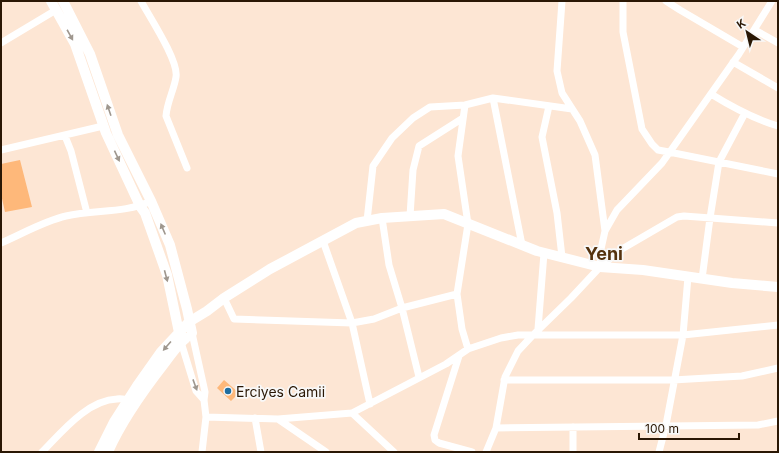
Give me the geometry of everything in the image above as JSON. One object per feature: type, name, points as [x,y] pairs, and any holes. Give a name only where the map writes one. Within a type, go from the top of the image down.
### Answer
[{"type":"street","points":[[63,1],[90,54],[118,135],[151,201],[170,245],[185,301],[205,392],[204,400],[206,417],[202,452]]},
{"type":"street","points":[[141,1],[173,59],[176,75],[166,116],[187,168]]},
{"type":"street","points":[[562,1],[557,71],[562,93],[580,121],[595,155],[605,231]]},
{"type":"street","points":[[623,1],[623,32],[642,129],[652,144],[658,150],[778,174]]},
{"type":"street","points":[[666,1],[743,47]]},
{"type":"street","points":[[600,267],[601,249],[605,231],[617,210],[662,163],[755,30],[772,1]]},
{"type":"street","points":[[1,43],[54,6],[75,44],[104,126],[140,206],[145,213],[167,275],[180,338],[196,391],[204,400]]},
{"type":"street","points":[[755,30],[778,43]]},
{"type":"street","points":[[733,62],[778,88]]},
{"type":"street","points":[[711,94],[745,113],[766,123],[778,126]]},
{"type":"street","points":[[367,221],[373,166],[392,138],[413,118],[430,107],[465,105],[493,98],[572,109]]},
{"type":"street","points":[[493,98],[522,245]]},
{"type":"street","points":[[465,105],[458,156],[468,224],[457,294],[462,329],[468,349]]},
{"type":"street","points":[[549,106],[542,137],[557,213],[562,257]]},
{"type":"street","points":[[702,279],[710,218],[720,162],[745,113]]},
{"type":"street","points":[[410,216],[413,170],[419,146],[463,118]]},
{"type":"street","points":[[1,150],[16,145],[65,136],[104,126]]},
{"type":"street","points":[[65,136],[71,151],[87,213]]},
{"type":"street","points":[[1,243],[47,222],[66,216],[120,210],[140,206],[151,201]]},
{"type":"street","points":[[180,338],[189,322],[270,269],[356,223],[382,218],[444,214],[544,253],[600,267],[643,270],[702,279],[778,287]]},
{"type":"street","points":[[486,452],[496,428],[504,380],[518,351],[572,298],[600,267],[622,249],[677,217],[684,216],[778,223]]},
{"type":"street","points":[[382,218],[389,265],[402,308],[419,377]]},
{"type":"street","points":[[323,241],[352,323],[370,404]]},
{"type":"street","points":[[538,330],[544,253]]},
{"type":"street","points":[[659,452],[666,425],[683,335],[688,277]]},
{"type":"street","points":[[224,298],[234,320],[352,323],[374,319],[402,308],[457,294]]},
{"type":"street","points":[[108,452],[133,400],[161,352],[180,338],[192,333],[207,311]]},
{"type":"street","points":[[206,417],[278,419],[352,413],[446,364],[468,349],[501,338],[518,335],[683,335],[778,325]]},
{"type":"street","points":[[459,356],[434,435],[435,440],[439,443],[472,452]]},
{"type":"street","points":[[504,380],[674,380],[742,376],[778,368]]},
{"type":"street","points":[[42,452],[80,415],[92,407],[116,398],[133,400]]},
{"type":"street","points":[[99,452],[114,422],[133,400]]},
{"type":"street","points":[[352,413],[394,452]]},
{"type":"street","points":[[254,418],[261,452]]},
{"type":"street","points":[[278,419],[326,452]]},
{"type":"street","points":[[496,428],[758,425],[778,421]]},
{"type":"street","points":[[573,427],[573,452]]},
{"type":"building","points":[[20,160],[32,207],[5,212],[1,194],[1,164]]},
{"type":"building","name":"Erciyes Camii","points":[[224,380],[239,393],[231,401],[217,388]]},
{"type":"place","name":"Erciyes Camii","points":[[228,391]]},
{"type":"district","name":"Yeni","points":[[604,253]]}]
